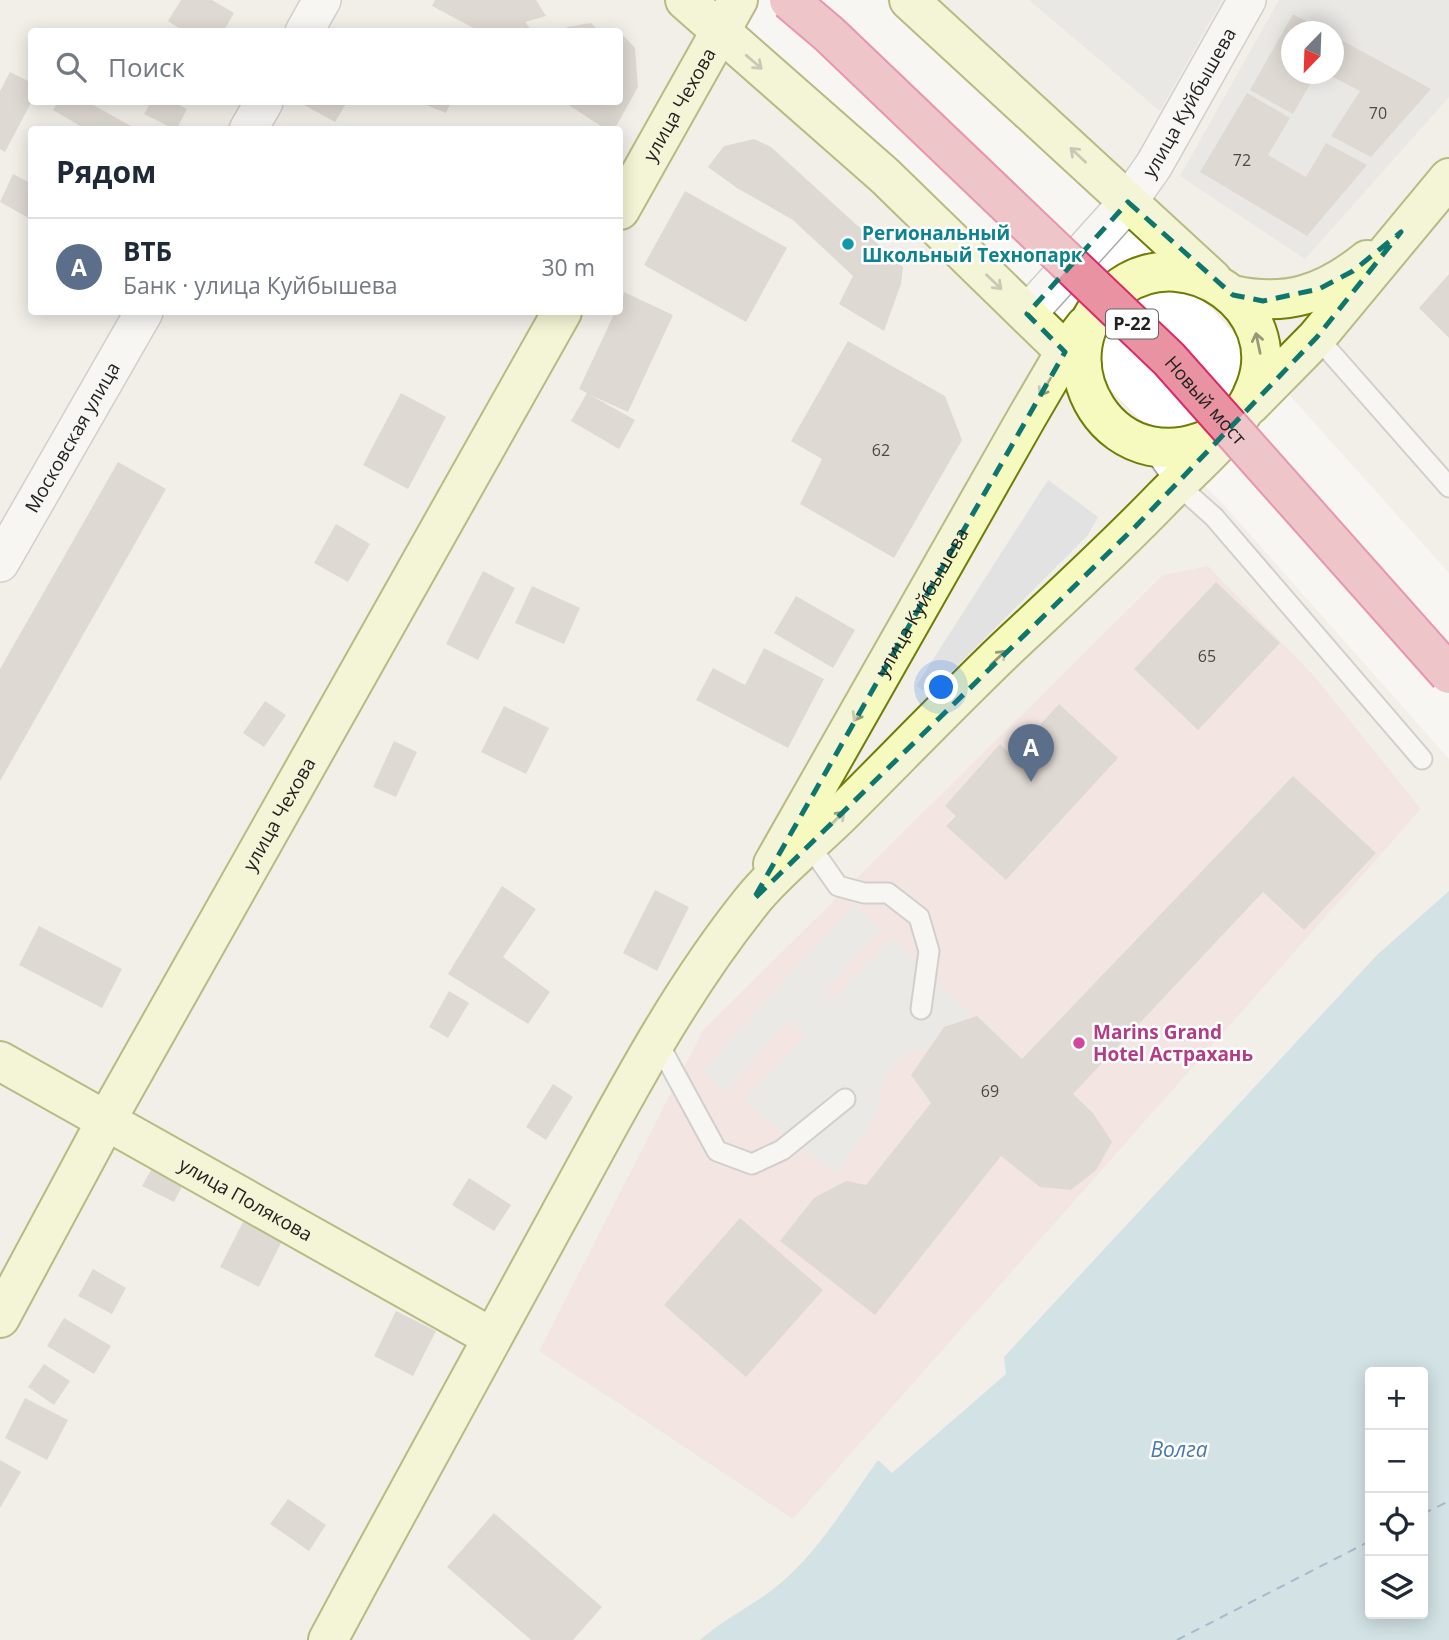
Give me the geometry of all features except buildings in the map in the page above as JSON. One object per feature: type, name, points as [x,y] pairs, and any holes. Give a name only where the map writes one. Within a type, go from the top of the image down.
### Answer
[{"type":"highway","name":"Новый мост","points":[[789,0],[829,34],[1169,359],[1449,674]]},
{"type":"street","points":[[306,28],[322,0]]},
{"type":"street","points":[[685,0],[729,16],[885,176],[1074,360],[1089,396],[1104,419],[1126,438],[1152,448],[1180,449],[1208,443],[1240,416],[1260,378],[1261,348],[1252,319],[1223,288],[909,0]]},
{"type":"street","name":"улица Куйбышева","points":[[1027,314],[1128,202],[1154,165],[1247,0]]},
{"type":"street","name":"улица Чехова","points":[[623,205],[729,16]]},
{"type":"street","points":[[250,126],[262,105]]},
{"type":"street","points":[[328,1640],[656,1039],[752,900],[1177,484],[1317,337],[1401,232],[1449,178]]},
{"type":"street","points":[[1223,288],[1263,302],[1295,299],[1353,271],[1401,232]]},
{"type":"street","name":"улица Куйбышева","points":[[752,900],[1074,360],[1097,310],[1125,283],[1143,275],[1167,270],[1191,272],[1223,288]]},
{"type":"street","name":"Московская улица","points":[[0,563],[142,315]]},
{"type":"street","name":"улица Чехова","points":[[0,1318],[107,1119],[560,315]]},
{"type":"street","name":"улица Полякова","points":[[0,1061],[491,1337]]},
{"type":"lane","points":[[1317,337],[1446,478]]},
{"type":"lane","points":[[1152,448],[1177,484],[1214,517],[1423,759]]},
{"type":"lane","points":[[810,846],[838,886],[864,893],[888,893],[919,917],[929,951],[921,1009]]},
{"type":"lane","points":[[656,1039],[717,1151],[752,1164],[782,1150],[845,1099]]},
{"type":"highlighted area","points":[[1128,202],[1233,295],[1263,301],[1319,289],[1353,271],[1401,232],[1317,337],[1136,526],[753,900],[1065,352],[1027,314]]},
{"type":"shaded area","points":[[1029,0],[1222,0],[1160,111]]},
{"type":"shaded area","points":[[1279,0],[1449,0],[1449,97],[1305,259],[1180,176]]},
{"type":"shaded area","points":[[1048,480],[1098,517],[1088,535],[929,694],[916,686]]},
{"type":"shaded area","points":[[1208,566],[1315,677],[1421,809],[793,1519],[539,1351],[703,1030],[1163,575]]},
{"type":"shaded area","points":[[854,905],[881,929],[822,993],[832,1001],[893,937],[970,1013],[945,1038],[925,1050],[910,1050],[883,1081],[876,1115],[837,1175],[744,1101],[806,1035],[789,1019],[725,1092],[702,1071]]},
{"type":"water","name":"Волга","points":[[1449,891],[1449,1640],[700,1640],[788,1577],[830,1529],[878,1460],[892,1473],[1006,1374],[1004,1357],[1377,955]]},
{"type":"pier","points":[[700,0],[886,0],[1040,142],[1213,310],[1449,573],[1449,759],[1224,505],[999,276]]},
{"type":"ferry route","points":[[1428,1512],[1449,1501]]},
{"type":"ferry route","points":[[1177,1640],[1365,1544]]},
{"type":"place","name":"Региональный Школьный Технопарк","points":[[848,244]]},
{"type":"place","name":"ВТБ","points":[[1031,782]]},
{"type":"place","name":"Marins Grand Hotel Астрахань","points":[[1079,1043]]}]
